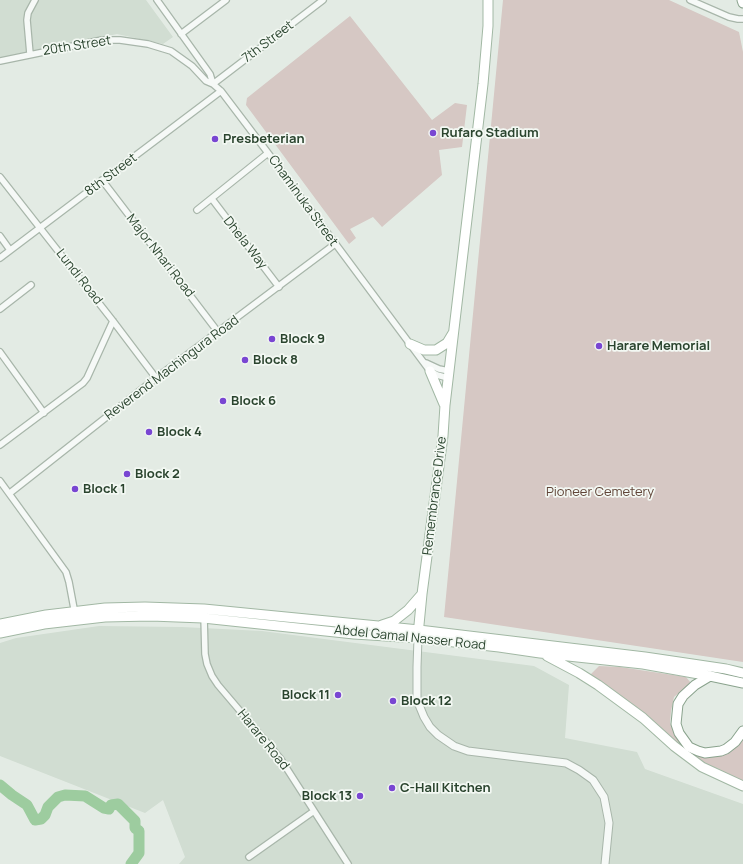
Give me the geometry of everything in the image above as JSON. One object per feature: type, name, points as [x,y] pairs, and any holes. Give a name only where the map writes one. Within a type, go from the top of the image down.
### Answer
[{"type":"main road","name":"Remembrance Drive","points":[[418,634],[443,436],[445,405],[483,84],[488,26],[488,0]]},
{"type":"main road","points":[[410,344],[424,350],[436,350],[447,342],[454,330]]},
{"type":"main road","points":[[430,371],[445,405]]},
{"type":"main road","points":[[377,626],[394,621],[408,610],[422,594]]},
{"type":"main road","name":"Abdel Gamal Nasser Road","points":[[75,616],[105,608],[139,607],[377,626],[540,653],[643,664],[743,682]]},
{"type":"main road","name":"Abdel Gamal Nasser Road","points":[[204,613],[354,634],[418,634],[645,657],[726,669],[743,673]]},
{"type":"main road","points":[[0,624],[46,614],[75,616]]},
{"type":"main road","points":[[0,633],[75,616]]},
{"type":"main road","points":[[540,653],[579,673],[598,685],[643,718],[674,746],[702,767],[743,786]]},
{"type":"main road","points":[[710,676],[689,690],[678,704],[676,724],[679,732],[689,747],[705,753],[721,751],[735,742],[743,731]]},
{"type":"street","points":[[30,54],[27,20],[28,14],[35,0]]},
{"type":"street","name":"Chaminuka Street","points":[[157,0],[210,74],[213,84],[221,91],[268,153],[430,371]]},
{"type":"street","points":[[181,34],[226,0]]},
{"type":"street","name":"7th Street","points":[[213,84],[323,0]]},
{"type":"street","points":[[690,0],[729,17],[743,19]]},
{"type":"street","name":"20th Street","points":[[0,61],[102,40],[120,40],[148,44],[171,51],[192,66],[206,81],[213,84]]},
{"type":"street","name":"8th Street","points":[[0,258],[221,91]]},
{"type":"street","points":[[197,210],[268,153]]},
{"type":"street","name":"Lundi Road","points":[[0,177],[156,378]]},
{"type":"street","name":"Major Nhari Road","points":[[102,180],[218,332]]},
{"type":"street","name":"Dhela Way","points":[[212,199],[279,286]]},
{"type":"street","points":[[0,236],[10,250]]},
{"type":"street","name":"Reverend Machingura Road","points":[[10,493],[156,378],[335,244]]},
{"type":"street","points":[[0,309],[31,285]]},
{"type":"street","points":[[0,445],[83,383],[87,378],[113,321]]},
{"type":"street","points":[[0,352],[44,413]]},
{"type":"street","points":[[424,362],[449,374]]},
{"type":"street","points":[[430,371],[437,375],[449,374]]},
{"type":"street","points":[[0,481],[66,572],[75,616]]},
{"type":"street","name":"Harare Road","points":[[204,613],[205,654],[212,676],[280,758],[348,864]]},
{"type":"street","name":"Remembrance Drive","points":[[418,634],[417,700],[430,727],[438,735],[454,746],[468,751],[566,763],[593,780],[604,797],[609,823],[605,864]]},
{"type":"street","points":[[249,856],[314,812]]},
{"type":"shaded area","points":[[0,0],[146,0],[173,37],[163,44],[117,34],[0,58]]},
{"type":"shaded area","points":[[99,626],[182,627],[262,631],[534,666],[569,685],[565,738],[637,752],[645,769],[743,804],[743,864],[179,864],[185,857],[163,800],[145,813],[0,756],[0,643],[16,638]]},
{"type":"green space","name":"Pioneer Cemetery","points":[[503,0],[669,0],[739,32],[743,52],[743,662],[444,617]]},
{"type":"green space","name":"Rufaro Stadium","points":[[350,16],[432,120],[455,103],[467,105],[462,147],[439,150],[442,175],[382,227],[373,217],[350,229],[356,238],[349,244],[246,105],[247,98]]},
{"type":"green space","points":[[599,666],[620,667],[686,677],[691,683],[674,697],[671,711],[670,723],[679,742],[688,750],[702,755],[743,738],[743,783],[719,769],[703,763],[685,751],[632,705],[590,675]]},
{"type":"waterway","points":[[0,785],[27,805],[35,820],[41,819],[45,815],[48,807],[58,797],[65,795],[85,796],[104,808],[109,809],[111,805],[118,804],[135,821],[135,828],[139,831],[139,853],[131,864]]},
{"type":"place","name":"Rufaro Stadium","points":[[433,133]]},
{"type":"place","name":"Presbeterian","points":[[215,139]]},
{"type":"place","name":"Block 9","points":[[272,339]]},
{"type":"place","name":"Harare Memorial","points":[[599,346]]},
{"type":"place","name":"Block 8","points":[[245,360]]},
{"type":"place","name":"Block 6","points":[[223,401]]},
{"type":"place","name":"Block 4","points":[[149,432]]},
{"type":"place","name":"Block 2","points":[[127,474]]},
{"type":"place","name":"Block 1","points":[[75,489]]},
{"type":"place","name":"Block 11","points":[[338,695]]},
{"type":"place","name":"Block 12","points":[[393,701]]},
{"type":"place","name":"C-Hall Kitchen","points":[[392,788]]},
{"type":"place","name":"Block 13","points":[[360,796]]}]
